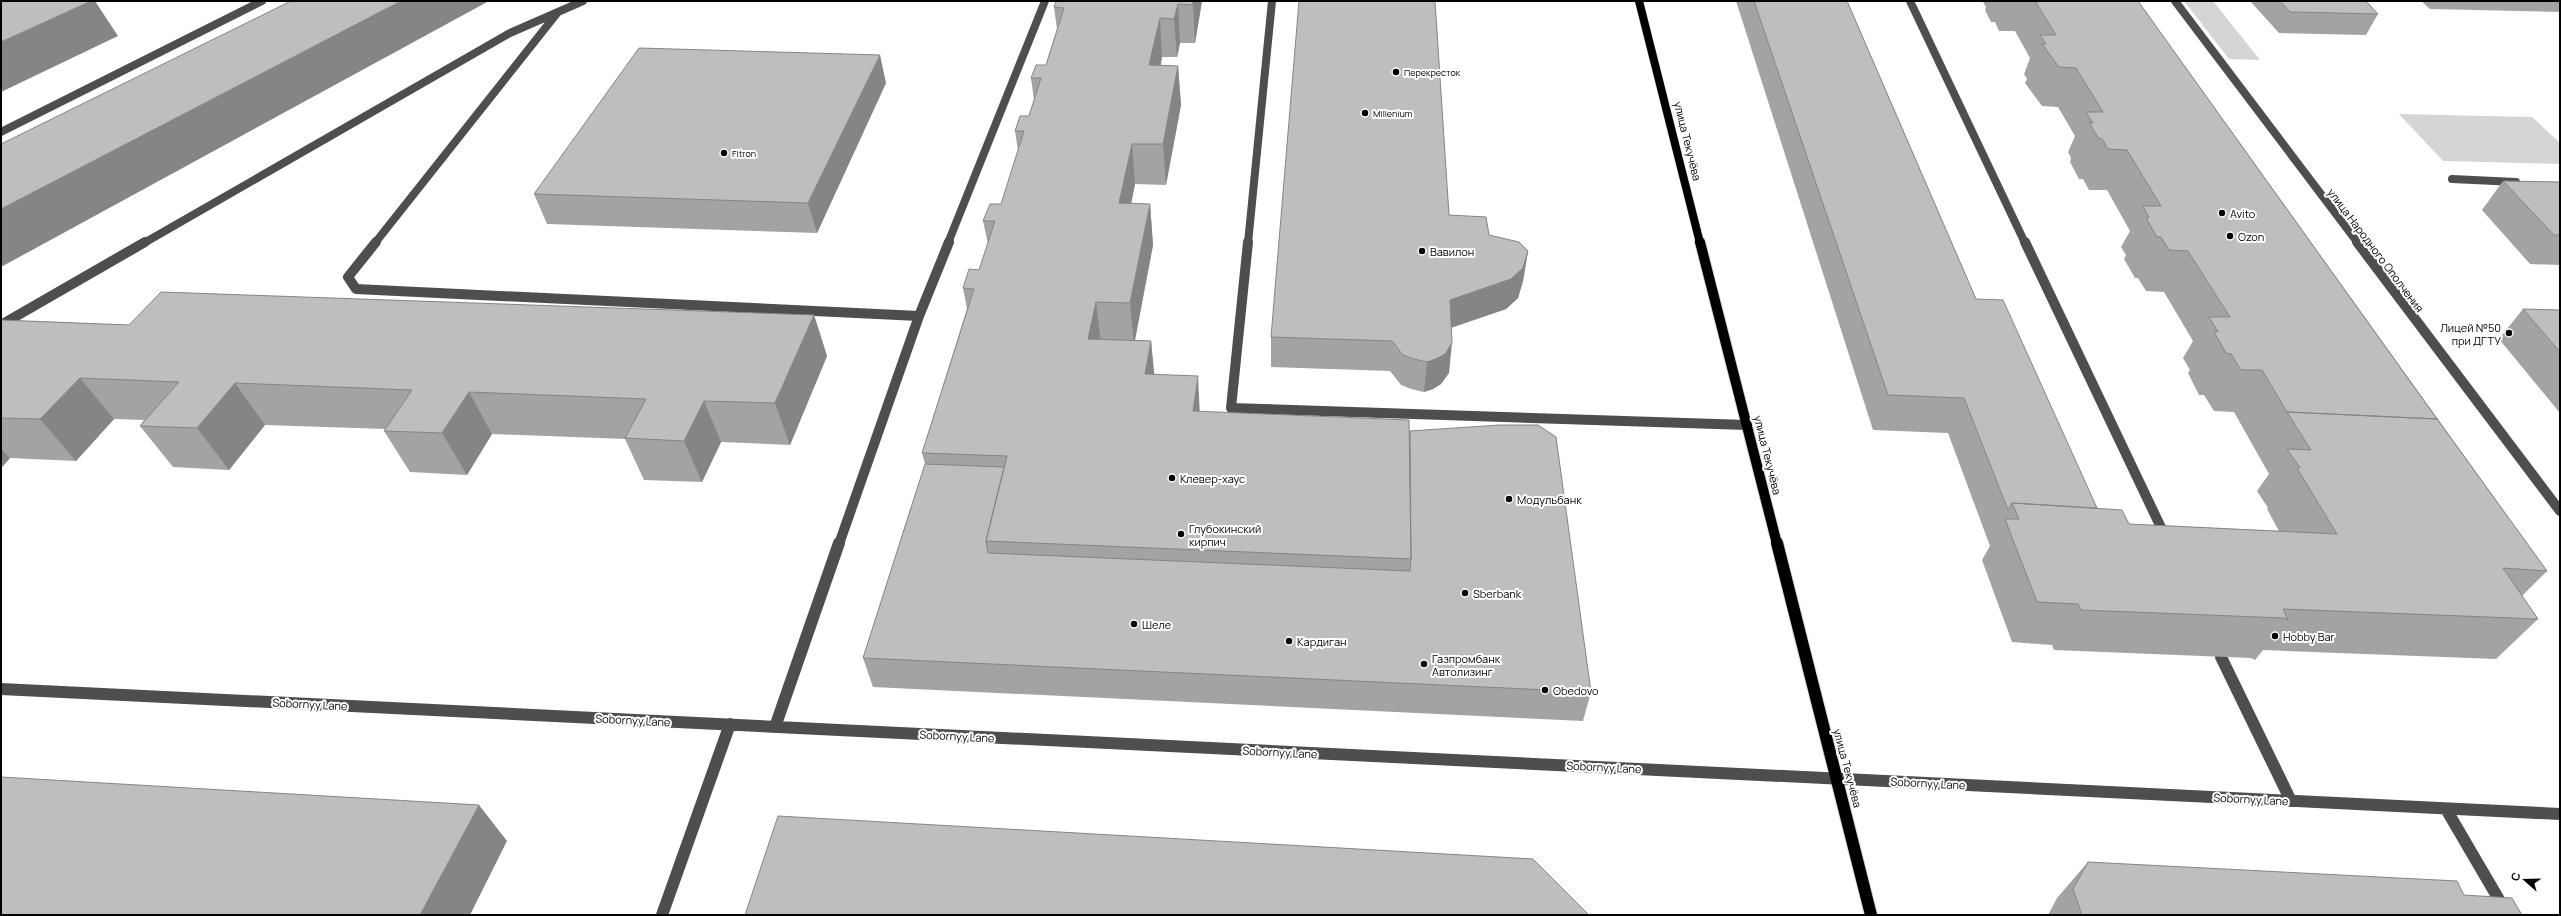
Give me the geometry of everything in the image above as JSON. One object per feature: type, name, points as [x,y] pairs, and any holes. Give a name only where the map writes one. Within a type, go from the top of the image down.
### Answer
[{"type":"main road","name":"улица Текучёва","points":[[1639,1],[1746,425],[1838,779],[1871,915]]},
{"type":"street","points":[[1,132],[262,1]]},
{"type":"street","points":[[1,325],[510,33],[583,1]]},
{"type":"street","points":[[775,727],[919,316],[1045,1]]},
{"type":"street","points":[[1272,1],[1231,408],[1746,425]]},
{"type":"street","points":[[1910,1],[2170,547]]},
{"type":"street","name":"улица Народного Ополчения","points":[[2175,1],[2560,511]]},
{"type":"street","points":[[558,12],[348,277],[356,289],[919,316]]},
{"type":"street","points":[[2452,179],[2529,182]]},
{"type":"street","points":[[2221,657],[2291,801]]},
{"type":"street","name":"Sobornyy Lane","points":[[1,689],[2560,814]]},
{"type":"street","points":[[662,915],[730,724]]},
{"type":"street","points":[[2446,809],[2508,915]]},
{"type":"shaded area","points":[[2184,1],[2213,1],[2260,60],[2229,59]]},
{"type":"shaded area","points":[[2399,114],[2532,117],[2560,143],[2560,164],[2443,161]]},
{"type":"building","points":[[1,1],[91,1],[1,42]]},
{"type":"building","points":[[291,1],[401,1],[1,209],[1,144]]},
{"type":"building","points":[[1056,1],[1193,1],[1193,5],[1178,4],[1174,19],[1160,18],[1149,65],[1178,66],[1163,144],[1132,144],[1119,203],[1150,204],[1130,303],[1096,302],[1088,339],[1151,341],[1145,374],[1198,376],[1193,411],[1409,420],[1411,559],[986,541],[1007,456],[922,453],[974,289],[963,288],[969,269],[979,270],[995,221],[983,221],[990,204],[1001,204],[1024,131],[1015,131],[1020,116],[1029,116],[1041,78],[1031,78],[1036,65],[1046,65],[1064,8],[1054,7]]},
{"type":"building","name":"Millenium","points":[[1299,1],[1435,1],[1449,215],[1486,217],[1489,235],[1519,242],[1528,251],[1523,268],[1511,279],[1450,300],[1452,343],[1445,354],[1436,359],[1427,362],[1403,355],[1392,341],[1271,337]]},
{"type":"building","points":[[1754,1],[1847,1],[1976,299],[2003,300],[2097,508],[2012,503],[2008,510],[1964,398],[1888,395]]},
{"type":"building","points":[[2035,1],[2138,1],[2437,419],[2287,412],[2262,370],[2241,370],[2231,354],[2226,353],[2214,332],[2218,332],[2209,317],[2230,317],[2188,251],[2169,250],[2161,237],[2157,237],[2146,218],[2149,218],[2143,206],[2161,206],[2127,150],[2108,149],[2102,139],[2098,138],[2089,122],[2093,123],[2086,112],[2103,112],[2076,68],[2059,67],[2042,44],[2046,44],[2040,35],[2056,35]]},
{"type":"building","points":[[2280,1],[2366,1],[2378,14],[2290,12]]},
{"type":"building","name":"Fitron","points":[[639,48],[880,55],[808,203],[534,194]]},
{"type":"building","points":[[2503,181],[2560,182],[2560,235],[2554,235]]},
{"type":"building","points":[[161,292],[814,315],[775,403],[704,401],[684,441],[625,438],[646,399],[469,392],[442,433],[384,431],[412,390],[235,383],[197,428],[140,426],[179,382],[80,378],[40,419],[1,418],[1,320],[129,325]]},
{"type":"building","points":[[2523,309],[2560,310],[2560,352]]},
{"type":"building","points":[[2287,412],[2437,419],[2547,571],[2503,568],[2538,619],[2283,609],[2288,620],[2284,618],[2081,610],[2078,604],[2037,602],[2005,519],[2019,519],[2012,503],[2122,510],[2129,524],[2337,534],[2297,468],[2300,468],[2287,449],[2311,450]]},
{"type":"building","points":[[1500,425],[1538,425],[1556,437],[1591,692],[863,658],[925,464],[1004,467],[986,541],[988,553],[1410,571],[1410,431]]},
{"type":"building","points":[[1,777],[479,805],[420,915],[1,915]]},
{"type":"building","points":[[778,816],[1533,859],[1589,915],[745,915]]},
{"type":"building","points":[[2088,862],[2457,881],[2464,895],[2512,898],[2522,915],[2082,915],[2073,889]]},
{"type":"place","name":"Перекресток","points":[[1396,72]]},
{"type":"place","name":"Millenium","points":[[1365,113]]},
{"type":"place","name":"Fitron","points":[[724,153]]},
{"type":"place","name":"Avito","points":[[2222,213]]},
{"type":"place","name":"Ozon","points":[[2230,236]]},
{"type":"place","name":"Вавилон","points":[[1422,251]]},
{"type":"place","name":"Лицей №50 при ДГТУ","points":[[2509,333]]},
{"type":"place","name":"Клевер-хаус","points":[[1172,478]]},
{"type":"place","name":"Модульбанк","points":[[1509,499]]},
{"type":"place","name":"Глубокинский кирпич","points":[[1181,534]]},
{"type":"place","name":"Sberbank","points":[[1465,593]]},
{"type":"place","name":"Шеле","points":[[1134,624]]},
{"type":"place","name":"Hobby Bar","points":[[2275,636]]},
{"type":"place","name":"Кардиган","points":[[1289,641]]},
{"type":"place","name":"Газпромбанк Автолизинг","points":[[1424,664]]},
{"type":"place","name":"Obedovo","points":[[1545,690]]}]
